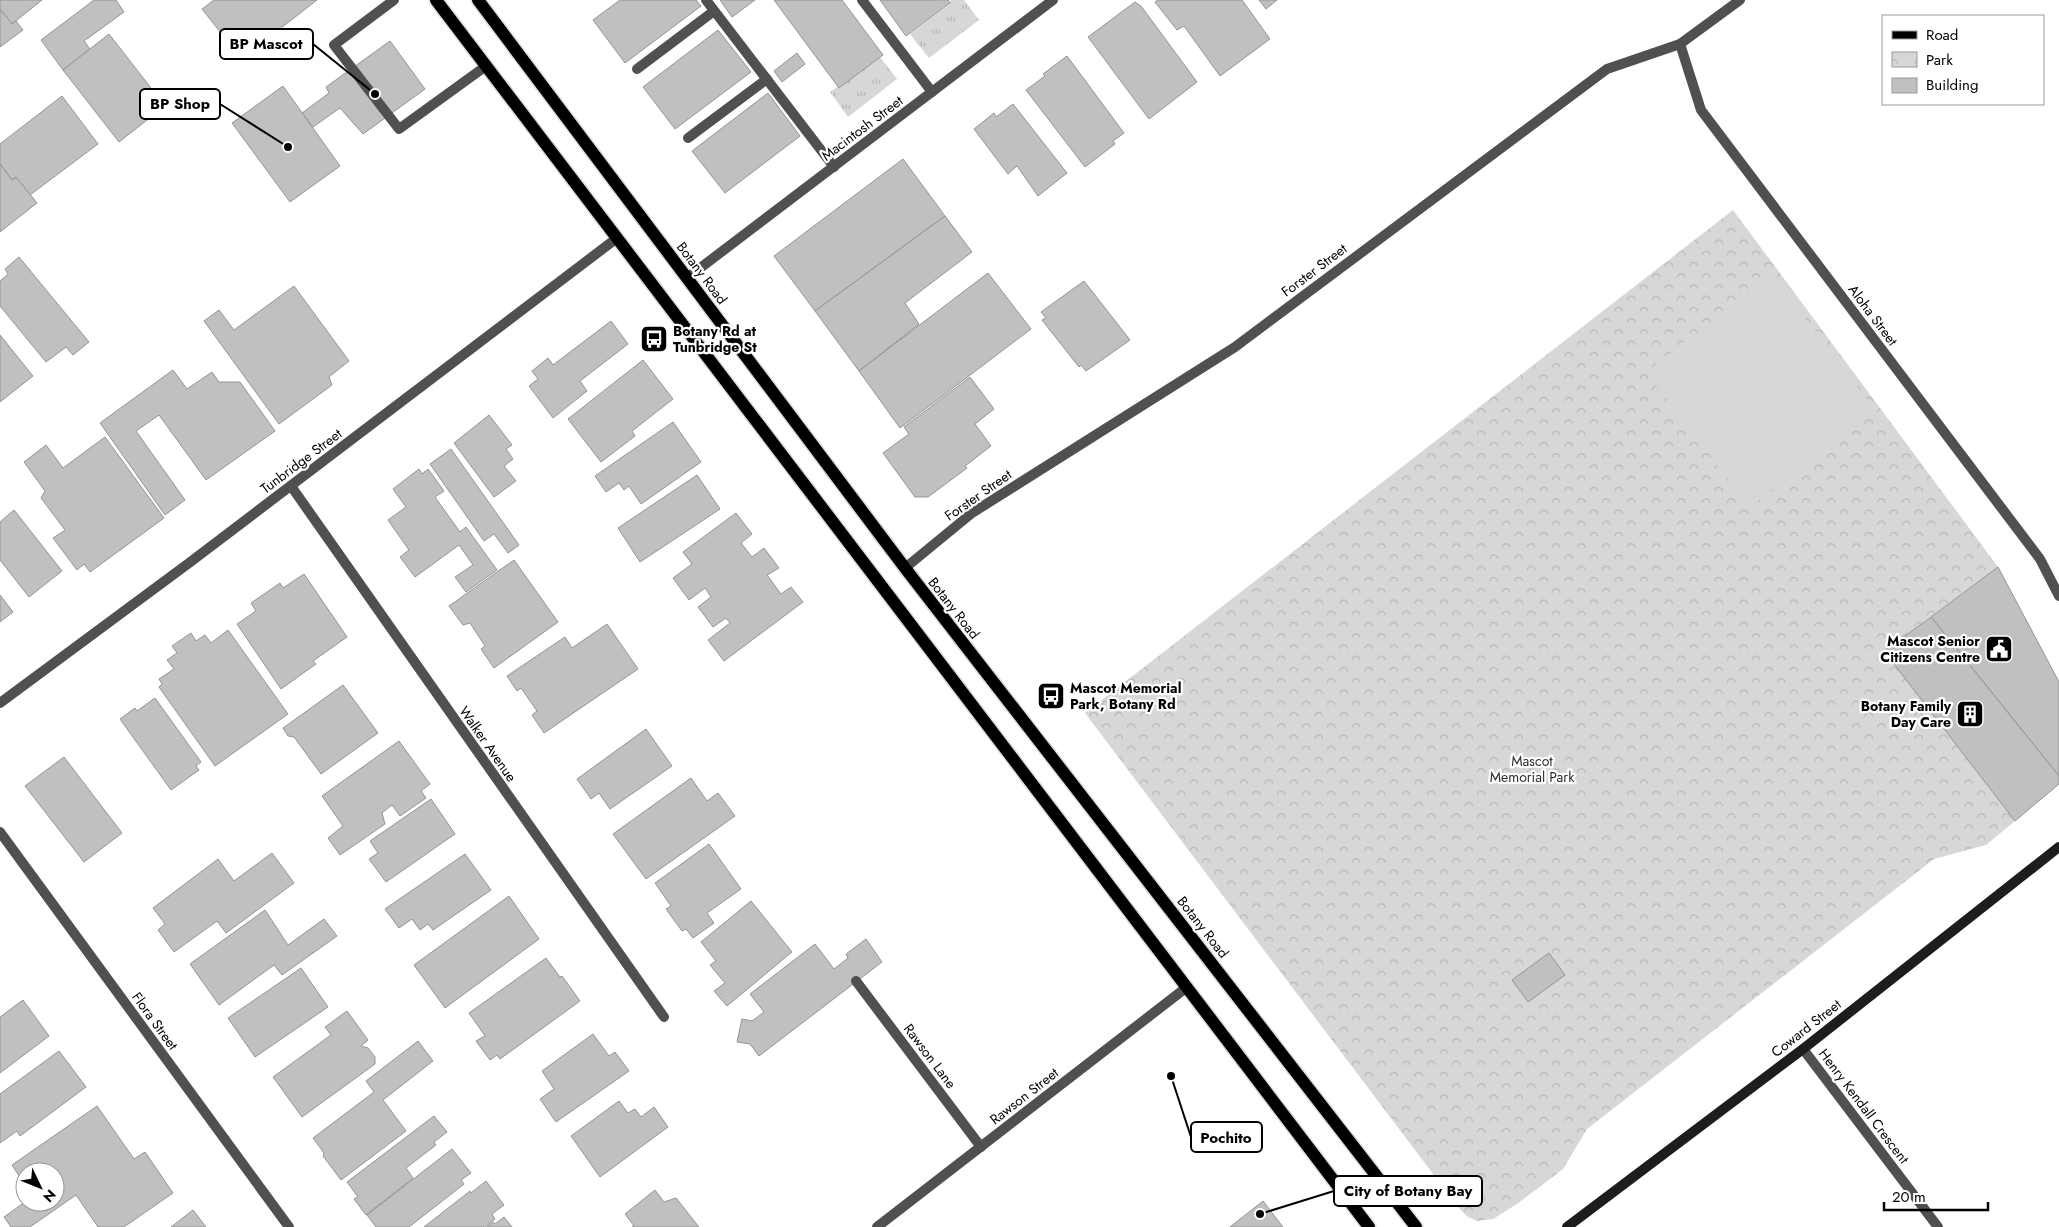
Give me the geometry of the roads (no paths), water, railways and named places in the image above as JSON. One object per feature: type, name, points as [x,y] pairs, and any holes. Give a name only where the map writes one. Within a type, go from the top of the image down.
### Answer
[{"type":"main road","points":[[436,0],[1369,1227]]},
{"type":"main road","name":"Botany Road","points":[[478,0],[905,568],[1416,1227]]},
{"type":"street","points":[[394,0],[334,45],[399,130],[486,66]]},
{"type":"street","points":[[706,0],[834,166]]},
{"type":"street","points":[[862,0],[932,92]]},
{"type":"street","name":"Macintosh Street","points":[[687,278],[1053,0]]},
{"type":"street","name":"Forster Street","points":[[905,568],[972,512],[1235,347],[1607,69],[1680,44],[1740,0]]},
{"type":"street","points":[[637,69],[714,11]]},
{"type":"street","name":"Aloha Street","points":[[1680,44],[1701,110],[2040,560],[2059,596]]},
{"type":"street","points":[[688,138],[767,79]]},
{"type":"street","name":"Tunbridge Street","points":[[0,703],[291,486],[617,238]]},
{"type":"street","name":"Walker Avenue","points":[[291,486],[664,1017]]},
{"type":"street","name":"Flora Street","points":[[0,832],[289,1227]]},
{"type":"street","name":"Coward Street","points":[[1567,1227],[1804,1049],[2059,847]]},
{"type":"street","name":"Rawson Lane","points":[[856,981],[981,1147]]},
{"type":"street","name":"Rawson Street","points":[[878,1227],[1186,987]]},
{"type":"street","name":"Henry Kendall Crescent","points":[[1804,1049],[1938,1227]]},
{"type":"place","name":"BP Mascot","points":[[375,94]]},
{"type":"place","name":"BP Shop","points":[[288,147]]},
{"type":"place","name":"Botany Rd at Tunbridge St","points":[[654,339]]},
{"type":"place","name":"Mascot Senior Citizens Centre","points":[[1999,649]]},
{"type":"place","name":"Mascot Memorial Park, Botany Rd","points":[[1051,696]]},
{"type":"place","name":"Botany Family Day Care","points":[[1970,714]]},
{"type":"place","name":"Pochito","points":[[1171,1076]]},
{"type":"place","name":"City of Botany Bay","points":[[1260,1214]]},
{"type":"park label","name":"Mascot Memorial Park","points":[[1532,770]]}]
